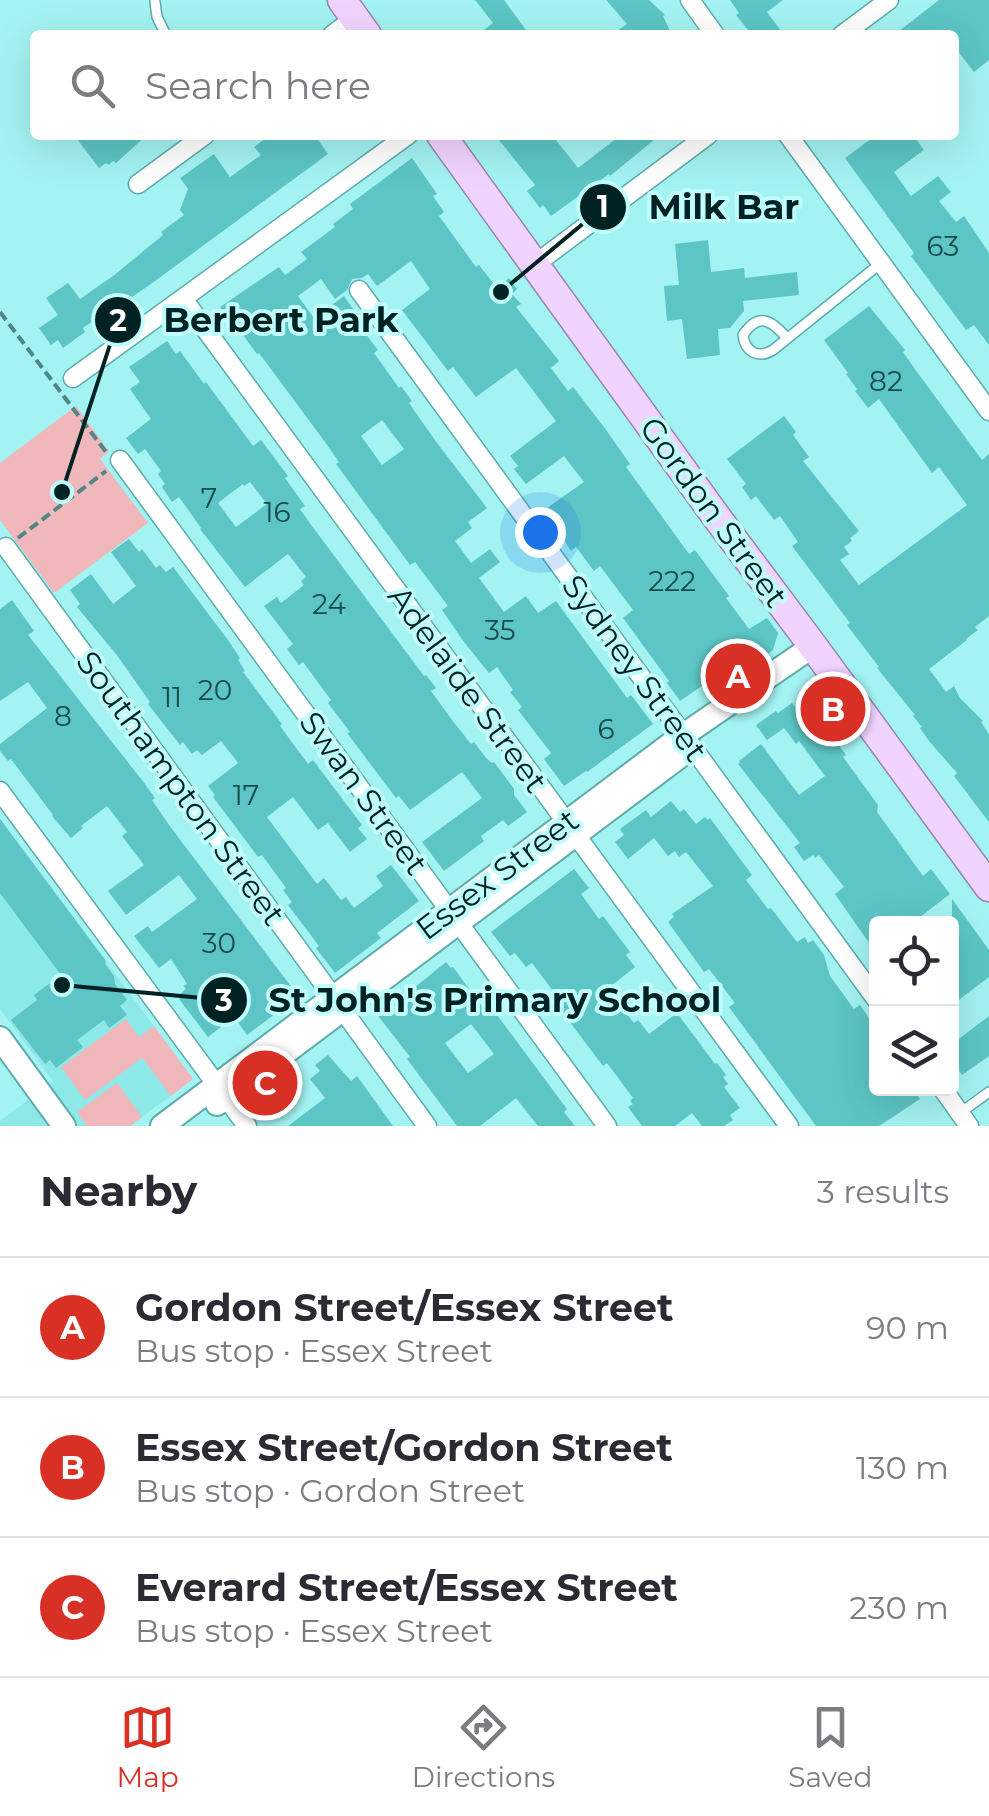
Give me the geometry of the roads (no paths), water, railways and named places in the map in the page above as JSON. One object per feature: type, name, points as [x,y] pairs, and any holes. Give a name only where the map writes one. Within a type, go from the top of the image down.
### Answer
[{"type":"main road","name":"Gordon Street","points":[[445,140],[724,529],[989,886]]},
{"type":"street","points":[[690,0],[711,30]]},
{"type":"street","points":[[846,30],[864,7],[889,0]]},
{"type":"street","points":[[138,184],[198,140]]},
{"type":"street","points":[[72,378],[401,140]]},
{"type":"street","points":[[534,265],[701,140]]},
{"type":"street","points":[[792,140],[989,410]]},
{"type":"street","name":"Sydney Street","points":[[359,290],[869,989]]},
{"type":"street","name":"Adelaide Street","points":[[184,300],[789,1126]]},
{"type":"street","name":"Swan Street","points":[[120,460],[607,1126]]},
{"type":"street","name":"Southampton Street","points":[[6,546],[427,1126]]},
{"type":"street","name":"Essex Street","points":[[162,1126],[221,1090],[338,1004],[814,646]]},
{"type":"street","points":[[0,791],[248,1126]]},
{"type":"street","points":[[0,1038],[63,1124]]},
{"type":"street","name":"Essex Street","points":[[187,1126],[221,1090]]},
{"type":"street","points":[[948,1096],[965,1120]]},
{"type":"lane","points":[[155,2],[164,30]]},
{"type":"lane","points":[[787,338],[775,324],[762,320],[743,335],[747,348],[758,355],[773,350],[881,262]]},
{"type":"lane","points":[[965,1120],[989,1092]]},
{"type":"place","name":"Milk Bar","points":[[501,292]]},
{"type":"place","name":"Berbert Park","points":[[62,492]]},
{"type":"place","name":"Gordon Street/Essex Street","points":[[738,676]]},
{"type":"place","name":"Essex Street/Gordon Street","points":[[833,709]]},
{"type":"place","name":"St John's Primary School","points":[[62,985]]},
{"type":"place","name":"Everard Street/Essex Street","points":[[265,1083]]}]
